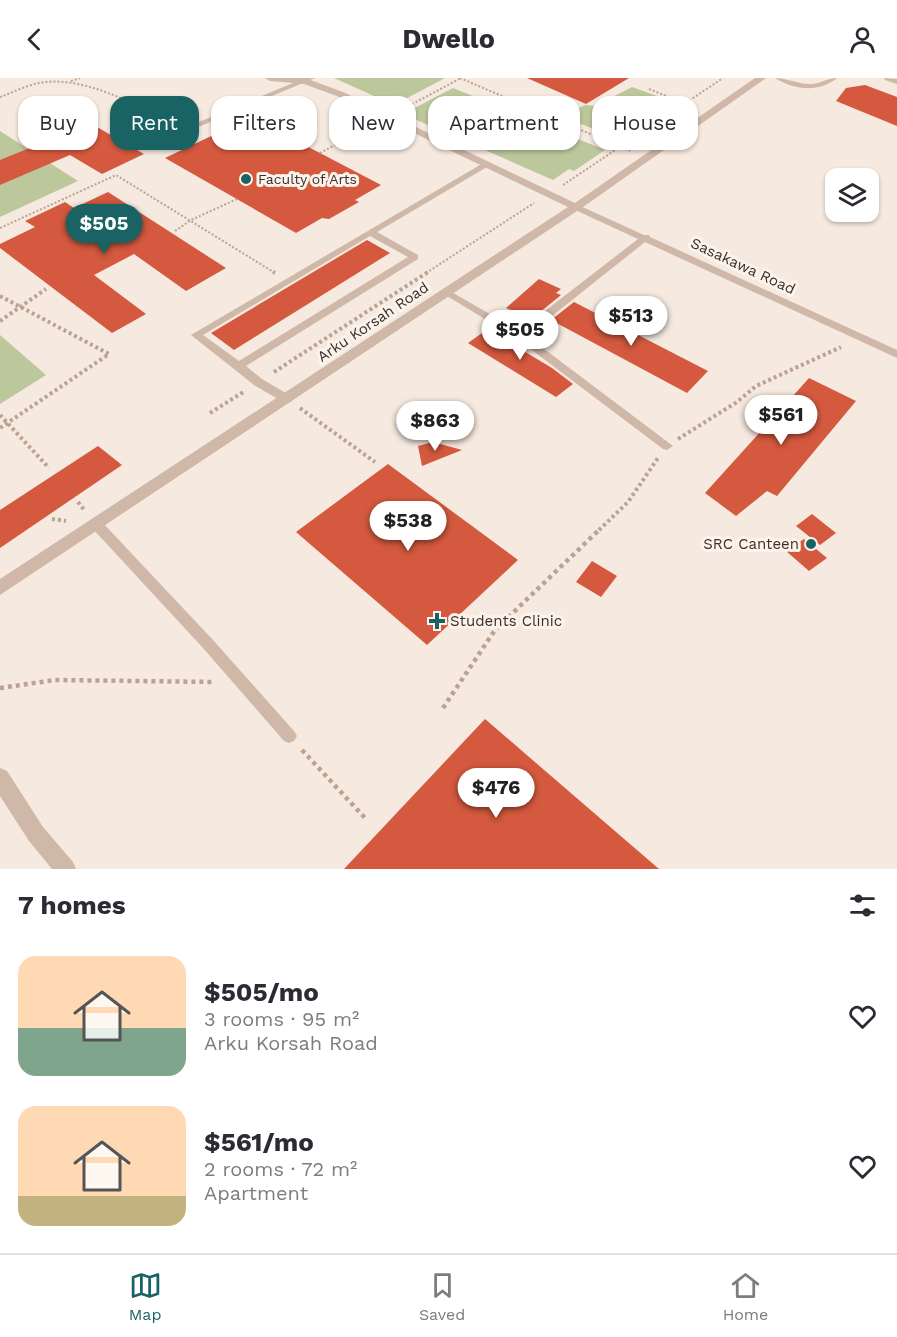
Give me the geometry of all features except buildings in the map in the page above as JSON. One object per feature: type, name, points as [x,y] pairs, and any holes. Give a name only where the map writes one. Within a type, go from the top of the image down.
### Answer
[{"type":"street","points":[[270,78],[308,79],[576,207]]},
{"type":"street","name":"Arku Korsah Road","points":[[0,588],[576,207],[761,78]]},
{"type":"street","points":[[0,778],[36,834],[66,869]]},
{"type":"lane","points":[[779,78],[806,88],[819,88],[833,78]]},
{"type":"lane","points":[[888,78],[897,82]]},
{"type":"lane","points":[[199,124],[308,79]]},
{"type":"lane","points":[[287,399],[258,382],[196,335],[488,164]]},
{"type":"lane","name":"Sasakawa Road","points":[[576,207],[646,237],[897,354]]},
{"type":"lane","points":[[239,366],[415,257],[370,232]]},
{"type":"lane","points":[[520,336],[646,237]]},
{"type":"lane","points":[[447,293],[520,336],[667,446]]},
{"type":"lane","points":[[97,525],[208,644],[289,736]]},
{"type":"path","points":[[71,82],[80,78]]},
{"type":"path","points":[[460,78],[645,157]]},
{"type":"path","points":[[697,96],[723,78]]},
{"type":"path","points":[[0,97],[44,82],[71,82],[112,96]]},
{"type":"path","points":[[649,88],[668,96]]},
{"type":"path","points":[[698,109],[709,113]]},
{"type":"path","points":[[210,413],[616,150]]},
{"type":"path","points":[[0,228],[116,175],[287,281]]},
{"type":"path","points":[[175,231],[191,220],[237,199]]},
{"type":"path","points":[[0,321],[46,289]]},
{"type":"path","points":[[0,296],[109,354],[0,428]]},
{"type":"path","points":[[442,708],[495,630],[628,502],[667,446],[736,402],[756,386],[861,338]]},
{"type":"path","points":[[287,399],[375,462]]},
{"type":"path","points":[[0,415],[49,468]]},
{"type":"path","points":[[0,688],[55,680],[240,682]]},
{"type":"path","points":[[289,736],[365,818]]},
{"type":"green space","points":[[334,78],[445,78],[411,96],[374,96]]},
{"type":"green space","points":[[632,87],[657,96],[614,96]]},
{"type":"green space","points":[[453,88],[473,96],[438,96]]},
{"type":"green space","points":[[428,101],[428,125],[416,120],[416,107]]},
{"type":"green space","points":[[592,106],[592,128],[580,124],[580,107]]},
{"type":"green space","points":[[0,131],[18,143],[18,150],[30,150],[78,181],[0,217]]},
{"type":"green space","points":[[580,140],[592,145],[592,150],[605,150],[574,171],[569,169],[553,180],[485,150],[580,150]]},
{"type":"green space","points":[[0,335],[46,375],[0,404]]},
{"type":"place","name":"Faculty of Arts","points":[[246,179]]},
{"type":"place","name":"SRC Canteen","points":[[811,544]]},
{"type":"place","name":"Students Clinic","points":[[437,621]]}]
